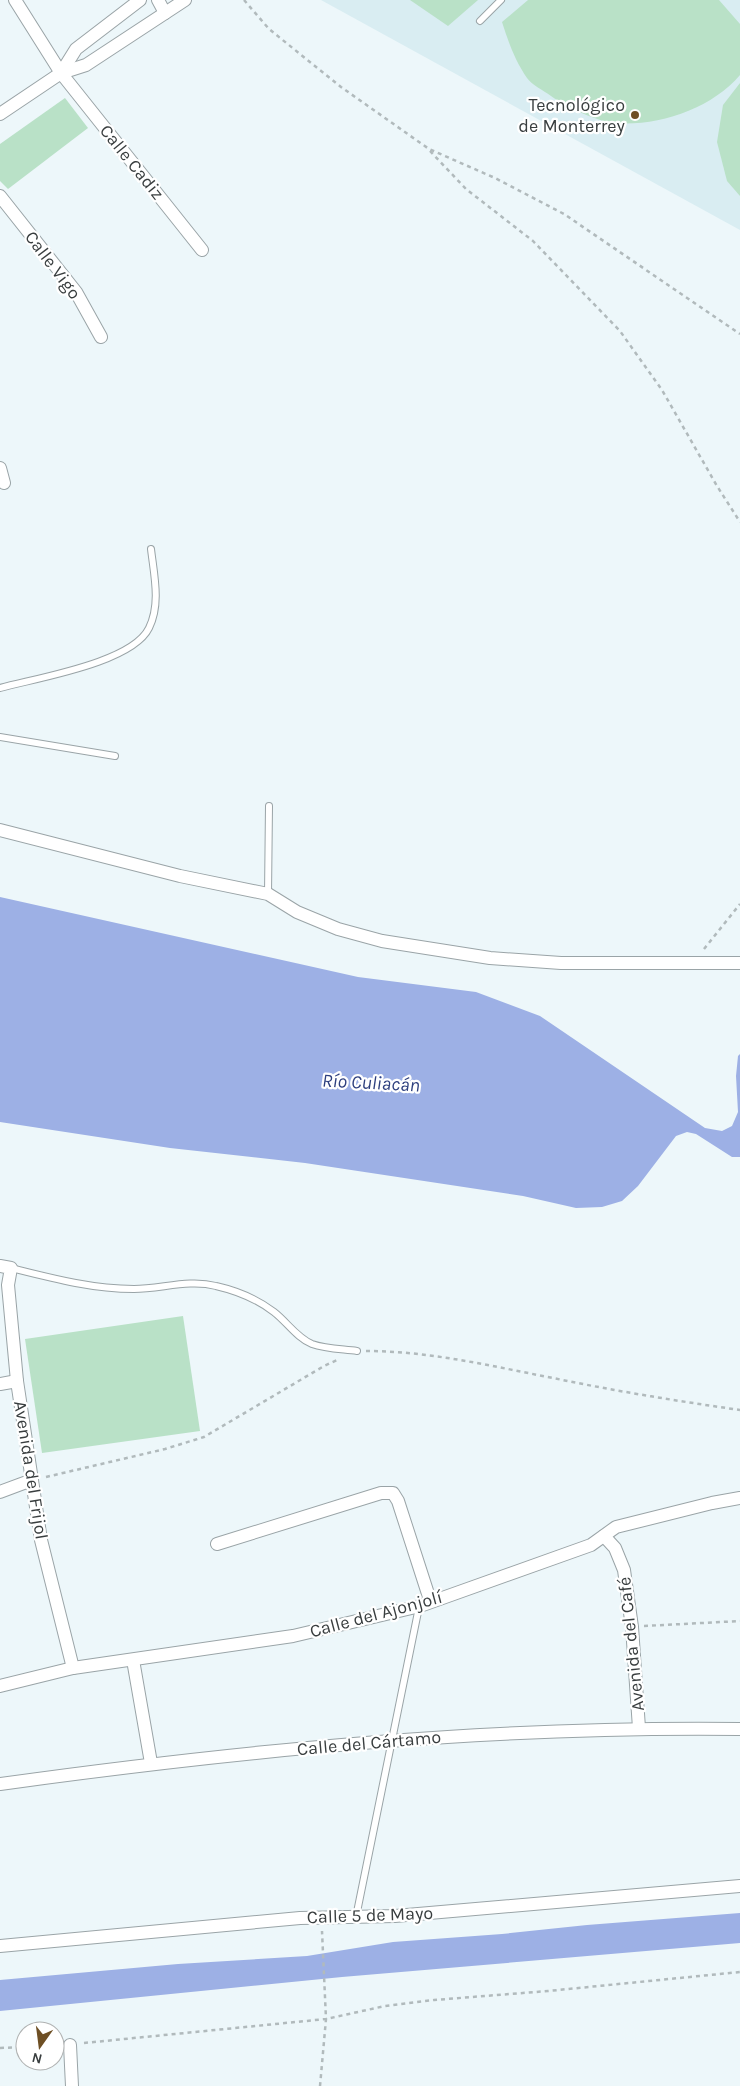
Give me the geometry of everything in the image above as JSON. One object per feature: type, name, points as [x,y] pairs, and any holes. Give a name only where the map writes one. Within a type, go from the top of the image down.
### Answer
[{"type":"street","name":"Calle Cadiz","points":[[15,0],[61,73],[202,250]]},
{"type":"street","points":[[61,73],[76,49],[140,0]]},
{"type":"street","points":[[158,0],[165,13]]},
{"type":"street","points":[[0,114],[61,73],[86,65],[184,0]]},
{"type":"street","points":[[111,23],[123,41]]},
{"type":"street","name":"Calle Vigo","points":[[0,196],[76,292],[101,337]]},
{"type":"street","points":[[0,468],[4,483]]},
{"type":"street","points":[[0,830],[180,876],[268,894],[297,912],[338,929],[382,941],[490,958],[560,963],[740,963]]},
{"type":"street","name":"Avenida del Frijol","points":[[5,1267],[8,1285],[5,1316],[17,1381],[41,1540],[74,1668]]},
{"type":"street","points":[[0,1384],[17,1381]]},
{"type":"street","points":[[0,1492],[32,1480]]},
{"type":"street","points":[[218,1544],[381,1493],[393,1493],[398,1501],[425,1603]]},
{"type":"street","name":"Calle del Ajonjolí","points":[[0,1686],[74,1668],[293,1636],[425,1603],[591,1545],[616,1527],[712,1503],[740,1498]]},
{"type":"street","name":"Avenida del Café","points":[[604,1536],[615,1548],[624,1570],[632,1627],[639,1728]]},
{"type":"street","points":[[134,1660],[151,1763]]},
{"type":"street","name":"Calle del Cártamo","points":[[0,1784],[151,1763],[391,1739],[639,1728],[740,1729]]},
{"type":"street","name":"Calle 5 de Mayo","points":[[0,1946],[300,1918],[395,1916],[740,1886]]},
{"type":"street","points":[[70,2045],[72,2086]]},
{"type":"lane","points":[[480,21],[501,0]]},
{"type":"lane","points":[[0,688],[102,661],[138,643],[149,629],[154,611],[156,591],[151,549]]},
{"type":"lane","points":[[0,737],[115,756]]},
{"type":"lane","points":[[268,894],[269,806]]},
{"type":"lane","points":[[5,1267],[73,1283],[106,1288],[154,1289],[179,1283],[212,1285],[237,1291],[257,1301],[275,1313],[311,1344],[357,1351]]},
{"type":"lane","points":[[356,1917],[391,1739],[425,1603]]},
{"type":"path","points":[[244,0],[276,35],[341,87],[429,149],[495,178],[564,214],[740,334]]},
{"type":"path","points":[[429,149],[466,189],[533,241],[620,331],[662,390],[740,522]]},
{"type":"path","points":[[694,962],[740,904]]},
{"type":"path","points":[[32,1480],[165,1449],[204,1437],[324,1366],[357,1351],[393,1351],[466,1360],[606,1389],[740,1410]]},
{"type":"path","points":[[632,1627],[740,1621]]},
{"type":"path","points":[[320,2086],[326,2019],[322,1927]]},
{"type":"path","points":[[70,2045],[326,2019],[385,2006],[434,2000],[740,1972]]},
{"type":"path","points":[[0,2048],[15,2047]]},
{"type":"shaded area","name":"Tecnológico de Monterrey","points":[[321,0],[740,0],[740,230]]},
{"type":"green space","points":[[410,0],[478,0],[448,26]]},
{"type":"green space","points":[[528,0],[719,0],[740,24],[740,75],[728,87],[699,106],[665,119],[630,123],[606,122],[557,100],[527,78],[512,51],[502,22]]},
{"type":"green space","points":[[740,83],[740,196],[727,181],[717,142],[723,105]]},
{"type":"green space","points":[[65,98],[88,128],[8,189],[0,181],[0,144]]},
{"type":"green space","points":[[183,1316],[200,1431],[42,1453],[25,1339]]},
{"type":"water","name":"Río Culiacán","points":[[0,897],[358,977],[476,992],[540,1016],[705,1128],[722,1131],[732,1126],[738,1112],[736,1076],[738,1056],[740,1054],[740,1157],[732,1157],[696,1134],[687,1132],[676,1136],[638,1186],[622,1201],[602,1207],[576,1208],[523,1196],[305,1163],[170,1148],[0,1122]]},
{"type":"water","points":[[740,1913],[740,1943],[342,1977],[0,2011],[0,1980],[178,1964],[307,1956],[393,1942]]},
{"type":"place","name":"Tecnológico de Monterrey","points":[[635,115]]}]
